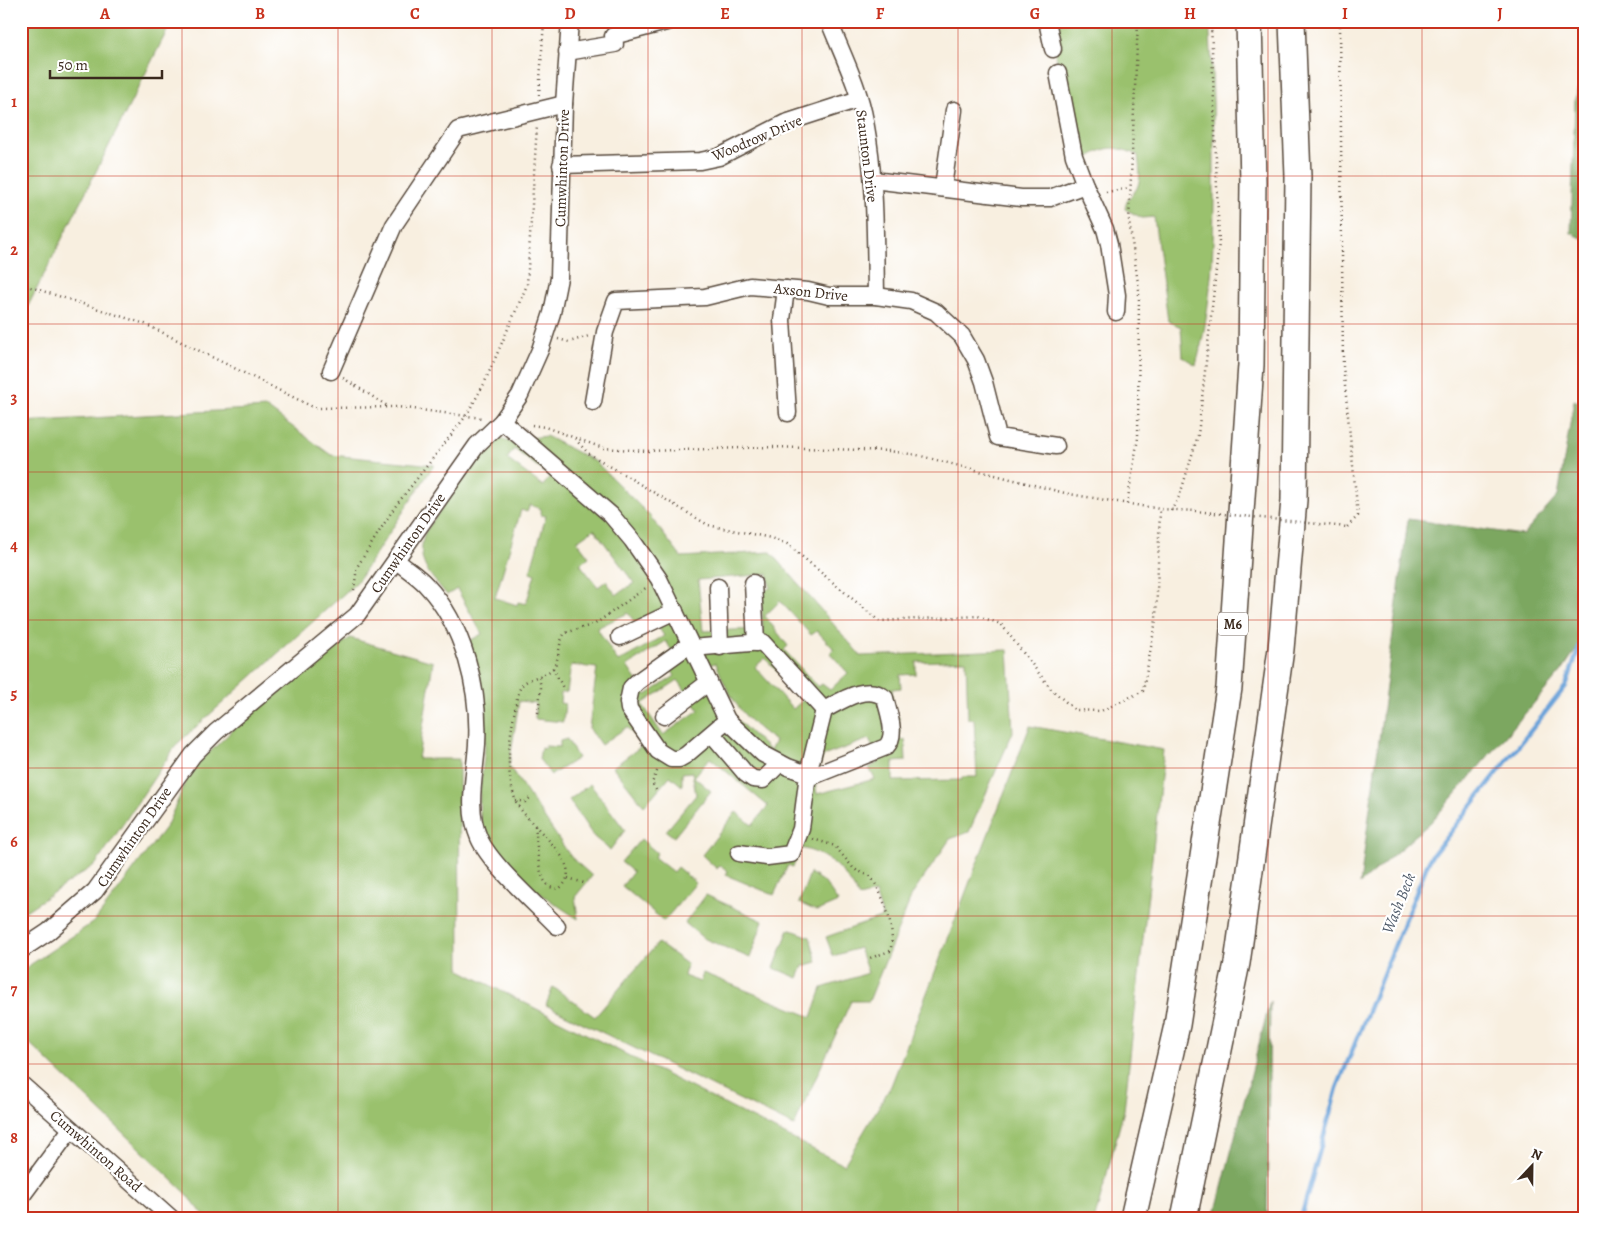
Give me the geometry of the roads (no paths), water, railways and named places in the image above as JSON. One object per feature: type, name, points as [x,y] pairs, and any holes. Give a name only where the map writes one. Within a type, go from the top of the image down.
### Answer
[{"type":"highway","name":"M6","points":[[1133,1218],[1177,1024],[1229,688],[1250,365],[1253,182],[1249,21]]},
{"type":"highway","points":[[1184,1218],[1237,963],[1281,649],[1294,500],[1298,177],[1292,21]]},
{"type":"street","name":"Cumwhinton Drive","points":[[21,950],[48,932],[95,891],[193,755],[216,732],[351,620],[397,561],[477,445],[502,421],[520,395],[552,313],[558,278],[561,165],[570,21]]},
{"type":"street","points":[[567,52],[615,44],[613,36],[670,21]]},
{"type":"street","points":[[1047,21],[1053,48]]},
{"type":"street","name":"Staunton Drive","points":[[835,23],[865,121],[873,180],[876,296]]},
{"type":"street","points":[[1058,73],[1074,156],[1105,229],[1109,244],[1118,295],[1116,312]]},
{"type":"street","name":"Woodrow Drive","points":[[561,165],[700,161],[719,157],[785,123],[859,98]]},
{"type":"street","points":[[331,371],[394,225],[458,130],[564,104]]},
{"type":"street","points":[[943,187],[954,110]]},
{"type":"street","points":[[873,180],[943,187],[1021,198],[1050,198],[1087,190]]},
{"type":"street","name":"Axson Drive","points":[[593,402],[605,332],[616,301],[705,297],[750,286],[808,291],[829,296],[876,296],[911,301],[936,312],[962,336],[976,360],[984,382],[998,437],[1056,446]]},
{"type":"street","points":[[786,289],[782,320],[788,413]]},
{"type":"street","points":[[502,421],[611,515],[659,579],[727,720],[754,747],[780,763],[808,774],[818,775],[886,748],[892,740],[885,698],[882,695],[868,692],[856,694],[824,710],[808,774],[799,836],[793,851],[787,855],[766,858],[739,853]]},
{"type":"street","points":[[397,561],[426,584],[442,605],[469,668],[476,721],[471,805],[479,838],[492,858],[557,926]]},
{"type":"street","points":[[753,583],[756,643]]},
{"type":"street","points":[[718,587],[720,646]]},
{"type":"street","points":[[620,637],[675,611]]},
{"type":"street","points":[[727,720],[679,759],[664,757],[644,733],[629,709],[629,694],[637,682],[690,646],[720,646],[762,642],[824,710]]},
{"type":"street","points":[[664,716],[710,682]]},
{"type":"street","points":[[712,734],[753,779],[763,780],[780,763]]},
{"type":"street","name":"Cumwhinton Road","points":[[21,1084],[40,1103],[171,1218]]},
{"type":"street","points":[[21,1196],[71,1129]]},
{"type":"waterway","name":"Wash Beck","points":[[1301,1218],[1337,1088],[1430,858],[1566,686],[1584,633]]}]
